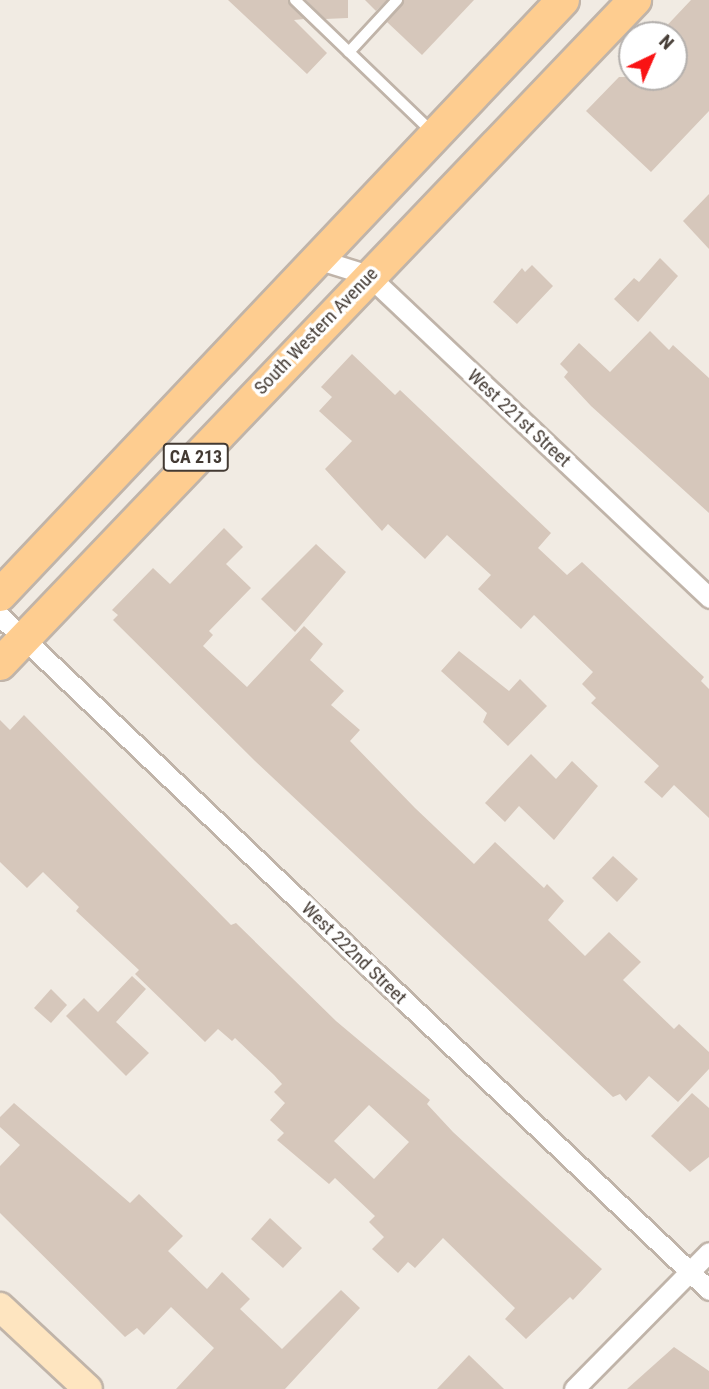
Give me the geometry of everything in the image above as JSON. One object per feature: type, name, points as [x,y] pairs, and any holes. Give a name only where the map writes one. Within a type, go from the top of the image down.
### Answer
[{"type":"main road","name":"CA 213","points":[[0,595],[563,0]]},
{"type":"main road","name":"South Western Avenue","points":[[0,664],[368,275],[635,0]]},
{"type":"main road","points":[[0,1307],[88,1389]]},
{"type":"street","name":"West 221st Street","points":[[317,259],[368,275],[709,598]]},
{"type":"street","name":"West 222nd Street","points":[[0,616],[709,1290]]},
{"type":"street","points":[[574,1389],[709,1252]]},
{"type":"lane","points":[[295,0],[436,135]]},
{"type":"lane","points":[[349,52],[397,0]]},
{"type":"building","points":[[228,0],[288,0],[304,19],[294,20],[327,53],[307,74]]},
{"type":"building","points":[[306,0],[348,0],[348,18],[325,19]]},
{"type":"building","points":[[365,0],[387,0],[376,11]]},
{"type":"building","points":[[404,0],[474,0],[422,55],[387,22]]},
{"type":"building","points":[[691,0],[709,0],[709,111],[651,172],[586,111],[618,78],[618,91],[688,91],[688,21],[671,21]]},
{"type":"building","points":[[709,194],[709,249],[683,221]]},
{"type":"building","points":[[660,258],[678,276],[638,322],[614,299],[634,278],[639,282]]},
{"type":"building","points":[[532,265],[553,286],[517,324],[493,302],[522,268],[525,272]]},
{"type":"building","points":[[650,331],[669,350],[673,345],[709,378],[709,513],[591,406],[564,377],[568,372],[560,364],[579,343],[610,372]]},
{"type":"building","points":[[352,354],[395,395],[400,390],[551,533],[538,548],[567,575],[582,562],[704,677],[701,681],[709,689],[709,818],[674,785],[662,798],[644,782],[659,766],[591,703],[596,698],[582,684],[593,672],[534,615],[521,629],[478,589],[491,575],[447,535],[425,559],[388,524],[382,531],[325,469],[352,441],[319,411],[332,397],[321,387]]},
{"type":"building","points":[[224,528],[243,547],[226,564],[251,588],[209,631],[213,635],[203,646],[247,687],[304,626],[323,644],[310,660],[344,691],[331,705],[360,730],[350,741],[415,808],[474,864],[495,842],[544,888],[547,884],[564,901],[548,920],[585,956],[609,932],[641,962],[623,980],[674,1029],[679,1024],[709,1052],[709,1069],[678,1102],[649,1076],[626,1101],[620,1094],[613,1097],[255,761],[113,620],[118,615],[112,610],[153,568],[170,584]]},
{"type":"building","points":[[316,544],[346,572],[295,632],[261,599]]},
{"type":"building","points":[[459,651],[509,691],[520,679],[547,706],[508,746],[483,722],[487,713],[441,671]]},
{"type":"building","points":[[24,715],[231,925],[236,923],[336,1021],[430,1100],[427,1104],[453,1132],[602,1269],[573,1300],[570,1297],[526,1339],[505,1319],[515,1308],[443,1238],[415,1268],[408,1262],[398,1273],[372,1249],[384,1237],[369,1222],[375,1216],[335,1178],[329,1184],[277,1140],[284,1133],[270,1120],[285,1103],[274,1092],[282,1084],[274,1075],[235,1038],[232,1041],[218,1029],[205,1042],[135,974],[139,970],[76,911],[79,907],[43,872],[27,888],[0,862],[0,720],[10,730]],"holes":[[[369,1105],[409,1142],[374,1179],[334,1141]]]},
{"type":"building","points":[[531,754],[556,779],[572,761],[598,786],[554,840],[519,806],[505,822],[485,803]]},
{"type":"building","points":[[613,856],[638,879],[617,902],[592,878]]},
{"type":"building","points":[[132,976],[146,989],[116,1022],[149,1053],[126,1076],[66,1016],[84,998],[98,1012]]},
{"type":"building","points":[[51,989],[67,1005],[51,1023],[34,1008]]},
{"type":"building","points":[[692,1093],[709,1108],[709,1157],[690,1172],[651,1136]]},
{"type":"building","points":[[14,1103],[130,1203],[139,1194],[183,1236],[168,1251],[207,1289],[222,1272],[250,1299],[240,1309],[282,1349],[341,1290],[360,1308],[285,1389],[176,1389],[214,1348],[171,1307],[144,1335],[137,1328],[125,1337],[0,1213],[0,1166],[20,1145],[0,1127],[0,1117]]},
{"type":"building","points":[[270,1218],[302,1248],[283,1268],[251,1239]]},
{"type":"building","points":[[674,1347],[709,1371],[709,1389],[627,1389]]},
{"type":"building","points":[[469,1355],[504,1389],[437,1389]]}]
